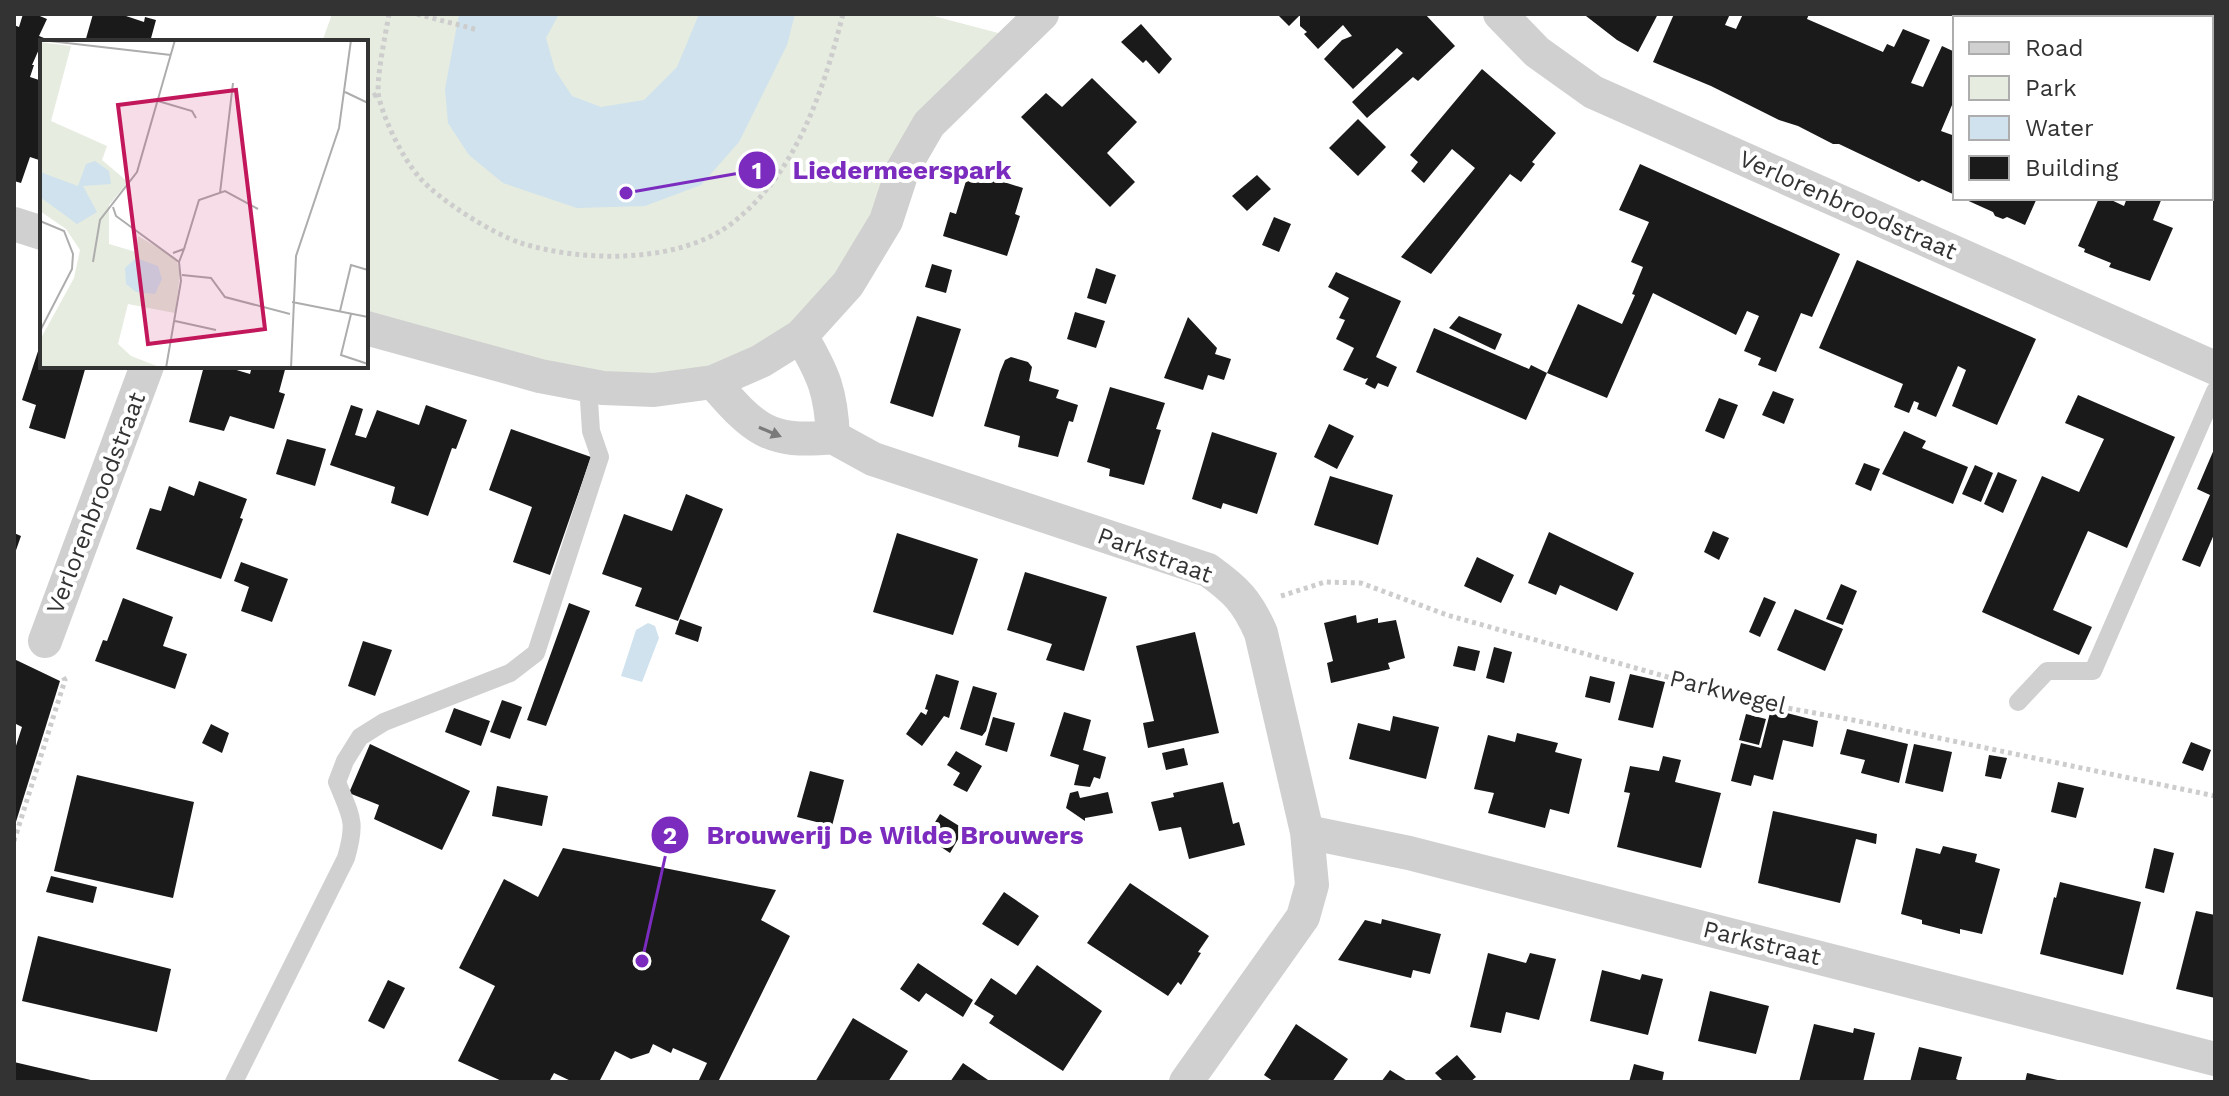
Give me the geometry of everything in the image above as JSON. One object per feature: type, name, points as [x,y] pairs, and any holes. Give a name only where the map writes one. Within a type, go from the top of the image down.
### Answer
[{"type":"street","points":[[368,329],[540,376],[603,388],[654,390],[713,382],[761,361],[801,336],[848,284],[886,221],[903,169],[929,124],[1042,14]]},
{"type":"street","name":"Verlorenbroodstraat","points":[[1500,14],[1537,52],[1593,92],[2215,368]]},
{"type":"street","points":[[14,224],[40,232]]},
{"type":"street","points":[[713,382],[742,416],[770,435],[803,440],[833,437],[831,402],[819,366],[801,336]]},
{"type":"street","name":"Verlorenbroodstraat","points":[[45,641],[146,368]]},
{"type":"street","name":"Parkstraat","points":[[833,437],[873,459],[1208,570],[1233,587],[1250,607],[1261,633],[1307,832],[1312,885],[1303,917],[1186,1082]]},
{"type":"street","name":"Parkstraat","points":[[1307,832],[1425,857],[2215,1059]]},
{"type":"lane","points":[[234,1082],[346,858],[353,833],[351,813],[337,782],[345,761],[360,737],[384,722],[510,673],[536,653],[600,457],[591,431],[588,385]]},
{"type":"lane","points":[[2018,702],[2047,671],[2093,671],[2215,391]]},
{"type":"path","points":[[389,14],[377,94],[394,137],[419,178],[463,213],[520,243],[588,256],[642,254],[694,245],[735,222],[770,188],[805,130],[835,47],[843,14]]},
{"type":"path","points":[[417,14],[478,30]]},
{"type":"path","points":[[368,99],[377,94]]},
{"type":"path","name":"Parkwegel","points":[[1250,607],[1325,582],[1361,583],[1447,615],[1760,703],[2215,796]]},
{"type":"path","points":[[14,841],[65,680],[45,641]]},
{"type":"green space","points":[[332,14],[926,14],[1002,34],[796,328],[709,374],[604,378],[368,319],[368,40],[323,40]]},
{"type":"water","points":[[459,14],[559,14],[546,38],[555,70],[572,96],[601,107],[644,100],[677,67],[699,14],[795,14],[787,45],[739,142],[701,185],[645,206],[577,208],[503,183],[469,155],[448,123],[445,89]]},
{"type":"water","points":[[648,623],[655,626],[659,638],[642,682],[621,676],[636,630]]},
{"type":"building","points":[[23,14],[35,14],[47,19],[39,36],[44,38],[40,40],[30,77],[40,80],[40,160],[30,157],[21,183],[14,181],[14,25],[19,27]]},
{"type":"building","points":[[93,14],[120,14],[144,22],[145,17],[156,20],[151,40],[86,40]]},
{"type":"building","points":[[1277,14],[1425,14],[1455,46],[1418,81],[1413,77],[1367,118],[1352,102],[1403,53],[1397,48],[1353,89],[1324,59],[1342,40],[1352,36],[1343,25],[1318,49],[1304,34],[1307,32],[1300,26],[1300,15],[1289,26]]},
{"type":"building","points":[[1658,14],[1638,52],[1617,40],[1586,16]]},
{"type":"building","points":[[1674,14],[1730,14],[1725,25],[1736,29],[1743,14],[1809,14],[1807,19],[1883,52],[1887,44],[1894,47],[1903,29],[1930,40],[1911,83],[1923,87],[1942,46],[1953,51],[1953,103],[1941,131],[1953,135],[1953,194],[1922,180],[1919,182],[1653,62]]},
{"type":"building","points":[[1141,24],[1172,59],[1159,74],[1121,42]]},
{"type":"building","points":[[1482,69],[1556,133],[1532,162],[1535,164],[1521,182],[1510,174],[1431,274],[1401,257],[1475,168],[1452,149],[1424,183],[1411,171],[1418,162],[1410,155]]},
{"type":"building","points":[[1092,78],[1137,122],[1107,153],[1135,182],[1110,207],[1021,117],[1046,93],[1062,107]]},
{"type":"building","points":[[1358,119],[1386,147],[1358,176],[1329,148]]},
{"type":"building","points":[[1640,164],[1840,254],[1812,317],[1801,313],[1776,372],[1758,365],[1761,358],[1744,351],[1759,316],[1747,311],[1736,335],[1653,293],[1607,398],[1547,373],[1578,304],[1622,324],[1635,295],[1632,294],[1643,267],[1631,262],[1649,222],[1619,210]]},
{"type":"building","points":[[969,171],[1023,188],[1015,214],[1020,216],[1007,256],[943,236],[950,212],[956,214]]},
{"type":"building","points":[[1257,175],[1271,189],[1247,211],[1232,196]]},
{"type":"building","points":[[1966,200],[2036,200],[2025,225],[2007,217],[1995,216],[1993,212]]},
{"type":"building","points":[[2098,200],[2111,200],[2124,206],[2126,200],[2161,200],[2153,220],[2173,228],[2150,281],[2109,267],[2111,263],[2084,252],[2085,249],[2078,246]]},
{"type":"building","points":[[1274,217],[1291,224],[1279,252],[1262,245]]},
{"type":"building","points":[[1857,260],[2036,339],[1997,425],[1952,406],[1966,370],[1958,366],[1936,417],[1917,409],[1919,403],[1914,401],[1909,413],[1894,407],[1903,384],[1819,348]]},
{"type":"building","points":[[932,264],[952,270],[946,293],[925,287]]},
{"type":"building","points":[[1096,268],[1116,275],[1106,304],[1087,298]]},
{"type":"building","points":[[1336,272],[1401,301],[1376,357],[1397,367],[1388,387],[1378,383],[1375,389],[1365,384],[1368,378],[1343,370],[1354,348],[1336,339],[1345,320],[1339,318],[1349,298],[1328,287]]},
{"type":"building","points":[[1075,312],[1105,321],[1096,348],[1067,339]]},
{"type":"building","points":[[917,316],[961,329],[933,417],[890,403]]},
{"type":"building","points":[[1459,316],[1502,334],[1495,350],[1449,328]]},
{"type":"building","points":[[1188,317],[1217,348],[1215,354],[1231,359],[1224,380],[1208,375],[1203,390],[1164,378]]},
{"type":"building","points":[[1434,328],[1529,369],[1531,365],[1547,373],[1526,420],[1416,372]]},
{"type":"building","points":[[40,345],[40,368],[85,368],[65,439],[29,428],[36,405],[22,400]]},
{"type":"building","points":[[1011,357],[1028,362],[1032,367],[1029,381],[1059,390],[1056,398],[1078,405],[1073,422],[1069,421],[1058,457],[1018,447],[1020,436],[984,426],[1000,372],[1005,360]]},
{"type":"building","points":[[203,368],[230,368],[250,374],[252,368],[285,368],[279,392],[285,394],[274,429],[230,416],[224,431],[189,422]]},
{"type":"building","points":[[1110,387],[1165,403],[1156,429],[1161,430],[1144,485],[1109,476],[1110,469],[1087,462]]},
{"type":"building","points":[[1773,391],[1794,399],[1784,424],[1762,415]]},
{"type":"building","points":[[2078,395],[2175,437],[2127,548],[2088,531],[2053,610],[2092,627],[2079,655],[1982,612],[2042,476],[2079,492],[2104,439],[2065,423]]},
{"type":"building","points":[[1719,398],[1738,405],[1724,439],[1705,431]]},
{"type":"building","points":[[351,405],[363,409],[355,435],[366,438],[377,410],[419,425],[426,405],[467,420],[456,449],[452,448],[428,516],[391,503],[395,487],[330,465]]},
{"type":"building","points":[[1329,424],[1354,436],[1337,469],[1314,457]]},
{"type":"building","points":[[511,429],[591,457],[550,575],[513,562],[532,507],[489,490]]},
{"type":"building","points":[[1904,431],[1926,441],[1922,448],[1968,467],[1953,504],[1882,474]]},
{"type":"building","points":[[1212,432],[1277,453],[1257,514],[1223,503],[1221,509],[1192,499]]},
{"type":"building","points":[[287,439],[326,449],[315,486],[276,474]]},
{"type":"building","points":[[2215,447],[2215,532],[2200,567],[2182,560],[2210,495],[2197,489]]},
{"type":"building","points":[[1864,463],[1880,469],[1871,491],[1855,484]]},
{"type":"building","points":[[1975,465],[1993,473],[1981,502],[1962,494]]},
{"type":"building","points":[[1998,472],[2017,480],[2003,513],[1984,504]]},
{"type":"building","points":[[1330,476],[1393,495],[1378,545],[1314,525]]},
{"type":"building","points":[[199,481],[247,499],[221,579],[136,549],[150,508],[161,511],[169,486],[194,496]]},
{"type":"building","points":[[686,494],[723,509],[678,621],[635,606],[642,588],[602,574],[624,514],[672,531]]},
{"type":"building","points":[[1713,531],[1729,538],[1719,560],[1704,552]]},
{"type":"building","points":[[1549,532],[1634,573],[1617,611],[1560,585],[1556,595],[1528,583]]},
{"type":"building","points":[[14,533],[21,536],[14,556]]},
{"type":"building","points":[[897,533],[978,559],[953,635],[873,612]]},
{"type":"building","points":[[1477,557],[1514,575],[1501,603],[1464,586]]},
{"type":"building","points":[[241,562],[288,579],[272,622],[241,611],[249,587],[234,581]]},
{"type":"building","points":[[1025,572],[1107,597],[1084,671],[1046,660],[1052,644],[1007,630]]},
{"type":"building","points":[[1841,584],[1857,591],[1843,625],[1826,619]]},
{"type":"building","points":[[1764,597],[1776,602],[1760,637],[1749,632]]},
{"type":"building","points":[[123,598],[173,617],[163,646],[187,654],[175,689],[95,661],[103,640],[107,641]]},
{"type":"building","points":[[569,603],[590,611],[546,726],[527,720]]},
{"type":"building","points":[[1795,609],[1843,629],[1825,671],[1777,650]]},
{"type":"building","points":[[1356,615],[1357,623],[1378,618],[1378,623],[1396,620],[1405,658],[1388,663],[1390,669],[1331,683],[1327,663],[1333,661],[1324,623]]},
{"type":"building","points":[[680,619],[702,627],[698,642],[675,634]]},
{"type":"building","points":[[1195,632],[1219,733],[1148,748],[1143,723],[1154,721],[1136,646]]},
{"type":"building","points":[[363,641],[392,650],[375,696],[348,686]]},
{"type":"building","points":[[1458,646],[1480,651],[1475,671],[1453,666]]},
{"type":"building","points":[[1494,647],[1512,652],[1504,683],[1486,678]]},
{"type":"building","points":[[14,659],[60,681],[15,825],[14,752],[22,727],[14,723]]},
{"type":"building","points":[[936,674],[959,681],[949,718],[944,716],[922,746],[906,734],[921,712],[926,715]]},
{"type":"building","points":[[1630,674],[1665,682],[1653,728],[1618,720]]},
{"type":"building","points":[[1590,676],[1615,682],[1610,703],[1585,697]]},
{"type":"building","points":[[973,686],[997,693],[982,736],[960,729]]},
{"type":"building","points":[[502,700],[522,707],[510,739],[490,732]]},
{"type":"building","points":[[454,708],[490,721],[481,746],[445,732]]},
{"type":"building","points":[[1771,709],[1818,721],[1813,747],[1783,740],[1773,780],[1754,775],[1751,786],[1731,781],[1741,743],[1761,748]]},
{"type":"building","points":[[1064,712],[1091,720],[1083,750],[1106,757],[1100,779],[1094,777],[1090,787],[1074,785],[1079,765],[1050,756]]},
{"type":"building","points":[[1746,714],[1766,719],[1759,745],[1739,740]]},
{"type":"building","points":[[1393,716],[1439,727],[1426,779],[1349,759],[1358,723],[1390,731]]},
{"type":"building","points":[[993,717],[1015,723],[1007,752],[985,745]]},
{"type":"building","points":[[211,724],[229,733],[222,753],[202,743]]},
{"type":"building","points":[[1847,729],[1908,744],[1899,783],[1861,773],[1865,760],[1840,754]]},
{"type":"building","points":[[1517,733],[1558,743],[1555,752],[1582,759],[1569,814],[1550,809],[1545,828],[1488,813],[1494,793],[1474,789],[1488,735],[1515,742]]},
{"type":"building","points":[[2191,742],[2211,750],[2203,771],[2182,763]]},
{"type":"building","points":[[370,744],[470,791],[442,850],[374,819],[379,805],[349,793]]},
{"type":"building","points":[[1914,744],[1952,752],[1943,792],[1905,783]]},
{"type":"building","points":[[1184,748],[1188,765],[1166,770],[1162,753]]},
{"type":"building","points":[[956,751],[982,766],[967,792],[953,785],[960,773],[947,765]]},
{"type":"building","points":[[1989,755],[2007,758],[2001,779],[1985,776]]},
{"type":"building","points":[[1663,756],[1681,760],[1675,782],[1721,793],[1701,868],[1617,847],[1630,793],[1624,792],[1630,766],[1659,771]]},
{"type":"building","points":[[810,771],[844,780],[832,826],[797,817]]},
{"type":"building","points":[[77,775],[194,802],[173,898],[54,871]]},
{"type":"building","points":[[1223,782],[1233,824],[1239,822],[1245,845],[1189,859],[1181,827],[1159,831],[1151,802],[1174,797],[1173,793]]},
{"type":"building","points":[[2058,782],[2084,788],[2076,818],[2051,812]]},
{"type":"building","points":[[497,786],[548,796],[542,826],[492,816]]},
{"type":"building","points":[[1078,791],[1080,798],[1108,792],[1113,813],[1085,818],[1085,821],[1066,808],[1070,793]]},
{"type":"building","points":[[1773,811],[1877,834],[1876,844],[1856,839],[1840,903],[1758,883]]},
{"type":"building","points":[[940,814],[964,829],[950,853],[926,837]]},
{"type":"building","points":[[1943,846],[1977,854],[1975,862],[2000,869],[1982,934],[1960,929],[1960,934],[1922,924],[1922,920],[1901,914],[1916,848],[1940,854]]},
{"type":"building","points":[[563,848],[776,890],[761,920],[790,936],[718,1082],[698,1082],[707,1063],[673,1048],[671,1053],[653,1044],[649,1053],[631,1059],[615,1051],[599,1082],[573,1082],[554,1073],[549,1082],[504,1082],[458,1061],[495,986],[459,968],[504,879],[538,897]]},
{"type":"building","points":[[2154,848],[2174,853],[2164,893],[2145,888]]},
{"type":"building","points":[[51,876],[97,887],[93,903],[46,892]]},
{"type":"building","points":[[2060,882],[2141,902],[2123,975],[2040,954]]},
{"type":"building","points":[[1130,883],[1209,936],[1181,985],[1178,982],[1168,996],[1087,943]]},
{"type":"building","points":[[1004,892],[1039,916],[1018,946],[982,924]]},
{"type":"building","points":[[2196,911],[2215,915],[2215,998],[2176,989]]},
{"type":"building","points":[[1382,919],[1441,934],[1430,974],[1413,970],[1411,978],[1338,960],[1365,920],[1381,924]]},
{"type":"building","points":[[38,936],[171,969],[157,1032],[22,1001]]},
{"type":"building","points":[[1488,953],[1526,963],[1530,953],[1556,959],[1539,1020],[1506,1012],[1501,1033],[1470,1027]]},
{"type":"building","points":[[918,963],[973,1000],[963,1017],[926,993],[919,1002],[900,989]]},
{"type":"building","points":[[1037,965],[1102,1011],[1063,1071],[989,1023],[994,1016],[974,1004],[991,978],[1016,995]]},
{"type":"building","points":[[1602,970],[1640,980],[1642,974],[1663,979],[1648,1035],[1590,1021]]},
{"type":"building","points":[[388,980],[405,988],[384,1029],[368,1021]]},
{"type":"building","points":[[1710,991],[1769,1006],[1756,1054],[1698,1041]]},
{"type":"building","points":[[853,1018],[908,1051],[888,1082],[815,1082]]},
{"type":"building","points":[[1296,1024],[1348,1059],[1332,1082],[1274,1082],[1264,1075]]},
{"type":"building","points":[[1814,1024],[1853,1033],[1854,1028],[1875,1033],[1863,1082],[1799,1082]]},
{"type":"building","points":[[1919,1047],[1962,1057],[1956,1079],[1963,1082],[1910,1082]]},
{"type":"building","points":[[1457,1055],[1476,1077],[1470,1082],[1444,1082],[1435,1073]]},
{"type":"building","points":[[14,1062],[95,1081],[95,1082],[14,1082]]},
{"type":"building","points":[[963,1063],[991,1082],[950,1082]]},
{"type":"building","points":[[1634,1064],[1664,1072],[1662,1082],[1629,1082]]},
{"type":"building","points":[[1390,1070],[1409,1082],[1381,1082]]},
{"type":"building","points":[[2027,1073],[2062,1081],[2062,1082],[2025,1082]]},
{"type":"place","name":"Liedermeerspark","points":[[626,193]]},
{"type":"place","name":"Brouwerij De Wilde Brouwers","points":[[642,961]]}]
